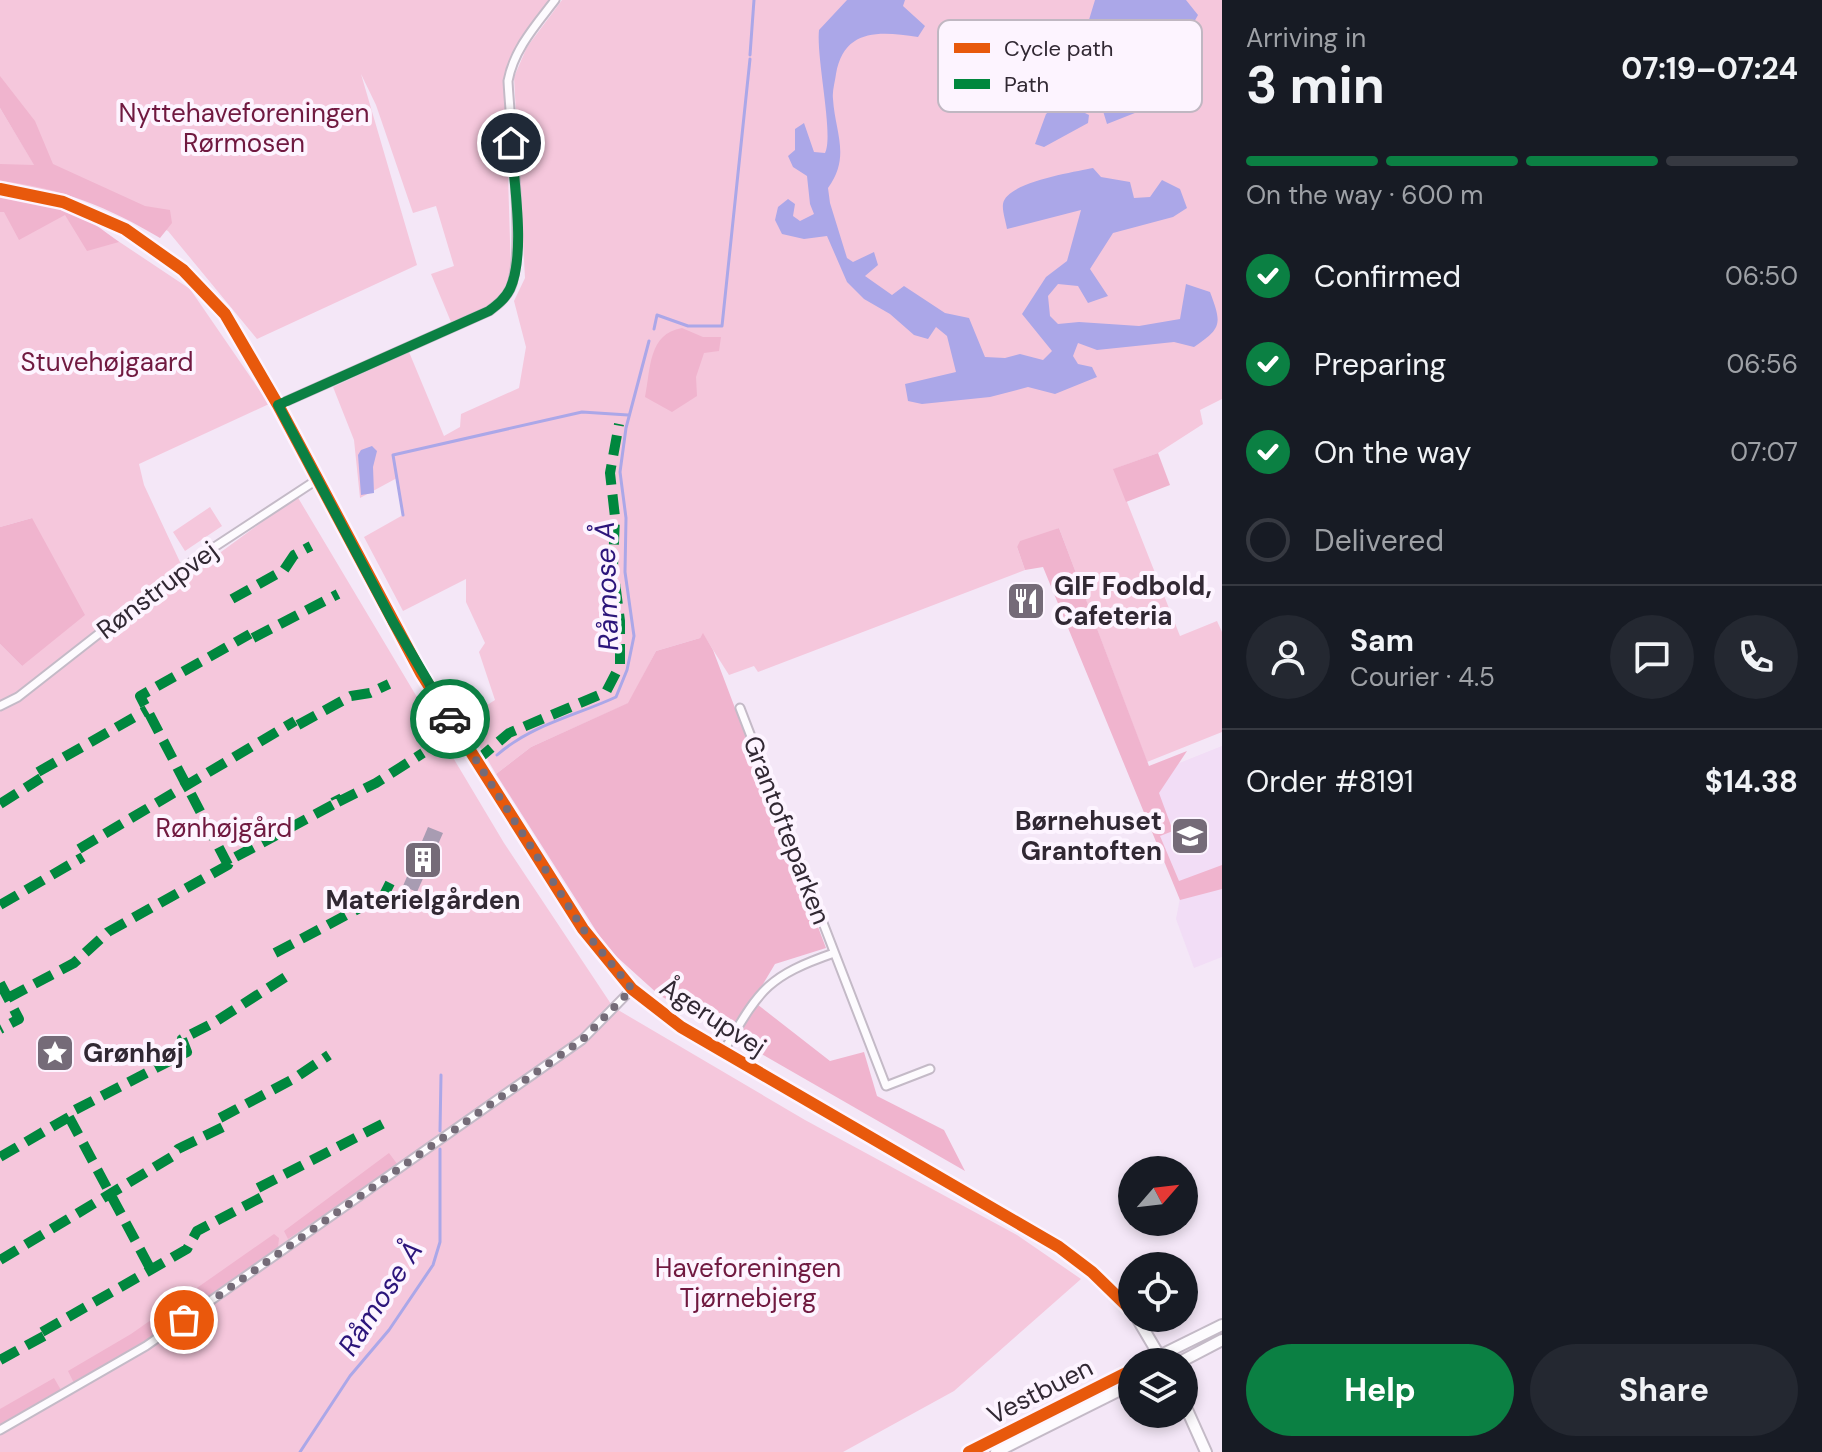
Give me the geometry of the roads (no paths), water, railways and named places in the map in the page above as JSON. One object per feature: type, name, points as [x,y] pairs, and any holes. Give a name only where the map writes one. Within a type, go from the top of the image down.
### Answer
[{"type":"street","points":[[278,405],[489,311],[510,289],[515,273],[517,237],[508,81],[511,65],[521,45],[555,0]]},
{"type":"street","name":"Ågerupvej","points":[[0,189],[39,196],[89,212],[125,229],[158,250],[202,288],[225,314],[278,405],[428,685],[583,929],[632,989],[681,1027],[1059,1247],[1092,1272],[1118,1297]]},
{"type":"street","name":"Rønstrupvej","points":[[0,706],[18,697],[184,567],[318,479]]},
{"type":"street","name":"Grantofteparken","points":[[740,708],[886,1086],[930,1069]]},
{"type":"street","name":"Grantofteparken","points":[[723,1052],[764,988],[797,966],[834,953]]},
{"type":"street","points":[[0,1430],[171,1329],[582,1040],[632,989]]},
{"type":"street","points":[[1181,1348],[1222,1325]]},
{"type":"street","points":[[1198,1353],[1222,1340]]},
{"type":"street","name":"Vestbuen","points":[[969,1452],[1118,1377]]},
{"type":"street","name":"Vestbuen","points":[[996,1452],[1118,1391]]},
{"type":"street","points":[[1195,1428],[1206,1452]]},
{"type":"waterway","name":"Råmose Å","points":[[750,55],[754,0]]},
{"type":"waterway","name":"Råmose Å","points":[[654,329],[657,315],[688,326],[722,326],[750,59]]},
{"type":"waterway","name":"Råmose Å","points":[[497,755],[539,728],[616,697],[627,670],[634,636],[625,572],[626,518],[620,472],[626,428],[649,341]]},
{"type":"waterway","points":[[403,515],[393,455],[582,412],[628,415]]},
{"type":"waterway","name":"Råmose Å","points":[[440,1131],[441,1075]]},
{"type":"waterway","name":"Råmose Å","points":[[300,1452],[350,1376],[389,1330],[433,1265],[440,1242],[440,1149]]},
{"type":"place","name":"GIF Fodbold, Cafeteria","points":[[1026,601]]},
{"type":"place","name":"Børnehuset Grantoften","points":[[1190,836]]},
{"type":"place","name":"Materielgården","points":[[423,860]]},
{"type":"place","name":"Grønhøj","points":[[55,1053]]},
{"type":"park label","name":"Nyttehaveforeningen Rørmosen","points":[[244,128]]},
{"type":"park label","name":"Stuvehøjgaard","points":[[107,362]]},
{"type":"park label","name":"Rønhøjgård","points":[[224,828]]},
{"type":"park label","name":"Haveforeningen Tjørnebjerg","points":[[748,1283]]}]
